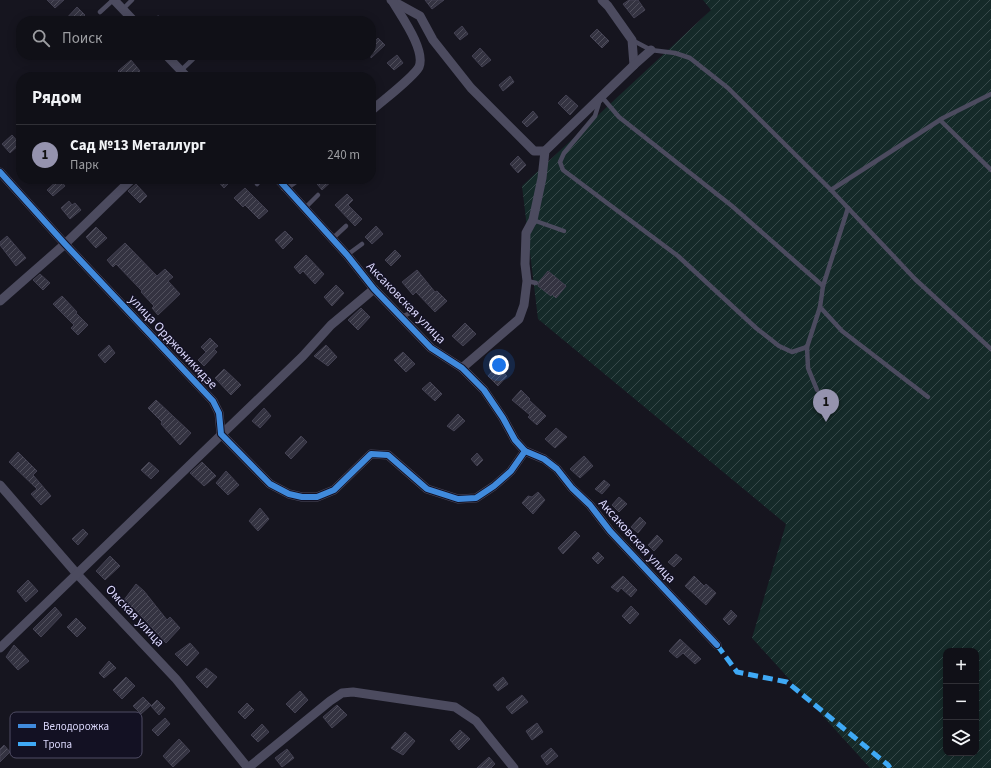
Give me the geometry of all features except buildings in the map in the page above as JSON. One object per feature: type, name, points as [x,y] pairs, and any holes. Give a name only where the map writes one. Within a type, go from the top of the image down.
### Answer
[{"type":"street","points":[[114,0],[128,16]]},
{"type":"street","points":[[602,0],[632,40],[634,65]]},
{"type":"street","points":[[376,107],[414,74],[419,65],[420,56],[412,35],[391,1]]},
{"type":"street","points":[[391,1],[420,16],[433,40],[471,88],[534,151],[545,151]]},
{"type":"street","points":[[462,368],[519,320],[532,282],[525,264],[526,233],[533,220],[542,178],[545,151],[651,50]]},
{"type":"street","points":[[171,60],[183,72]]},
{"type":"street","name":"улица Орджоникидзе","points":[[0,172],[65,244],[213,401],[219,414],[220,434]]},
{"type":"street","points":[[0,301],[65,244],[127,184]]},
{"type":"street","name":"Аксаковская улица","points":[[282,184],[332,240],[348,255],[374,289],[431,348],[462,368],[484,390],[503,418],[515,440],[525,451],[544,459],[557,469],[572,488],[590,505],[610,531],[717,645]]},
{"type":"street","points":[[285,187],[289,184]]},
{"type":"street","points":[[0,648],[220,434],[303,356],[331,325],[374,289]]},
{"type":"street","points":[[220,434],[270,484],[289,494],[302,497],[317,497],[334,490],[371,454],[388,455],[428,489],[458,500],[476,498],[494,486],[511,471],[525,451]]},
{"type":"street","name":"Омская улица","points":[[0,485],[77,574],[176,679],[248,768]]},
{"type":"street","points":[[248,768],[330,701],[342,693],[353,692],[455,707],[476,721],[514,768]]},
{"type":"lane","points":[[100,12],[114,0]]},
{"type":"lane","points":[[123,9],[132,0]]},
{"type":"lane","points":[[632,40],[651,50],[675,53],[690,58],[728,88],[831,190],[915,279],[991,349]]},
{"type":"lane","points":[[185,72],[192,60]]},
{"type":"lane","points":[[831,190],[940,120],[991,94]]},
{"type":"lane","points":[[601,96],[619,117],[732,206],[823,286]]},
{"type":"lane","points":[[601,96],[595,116],[564,153],[560,162],[563,170],[678,256],[756,328],[779,346],[792,352],[807,347]]},
{"type":"lane","points":[[940,120],[991,170]]},
{"type":"lane","points":[[304,209],[318,195]]},
{"type":"lane","points":[[817,390],[808,368],[807,347],[820,307],[823,286],[848,208]]},
{"type":"lane","points":[[533,220],[564,231]]},
{"type":"lane","points":[[332,240],[346,226]]},
{"type":"lane","points":[[348,255],[362,244]]},
{"type":"lane","points":[[820,307],[842,331],[928,397]]},
{"type":"lane","points":[[401,317],[415,311]]},
{"type":"green space","points":[[703,0],[991,0],[991,768],[870,768],[752,638],[786,524],[538,319],[522,186],[711,10]]},
{"type":"marked path","points":[[717,645],[737,672],[787,682],[890,768]]},
{"type":"cycle path","points":[[0,172],[65,244],[213,401],[219,413],[221,434],[270,484],[289,494],[302,497],[317,497],[334,490],[371,454],[388,455],[427,489],[458,499],[476,498],[494,486],[511,471],[525,451]]},
{"type":"cycle path","points":[[283,184],[347,255],[374,289],[431,348],[462,368],[484,390],[503,418],[515,440],[525,451],[544,459],[557,469],[572,488],[590,505],[610,531],[717,645]]},
{"type":"place","name":"Сад №13 Металлург","points":[[826,422]]}]
